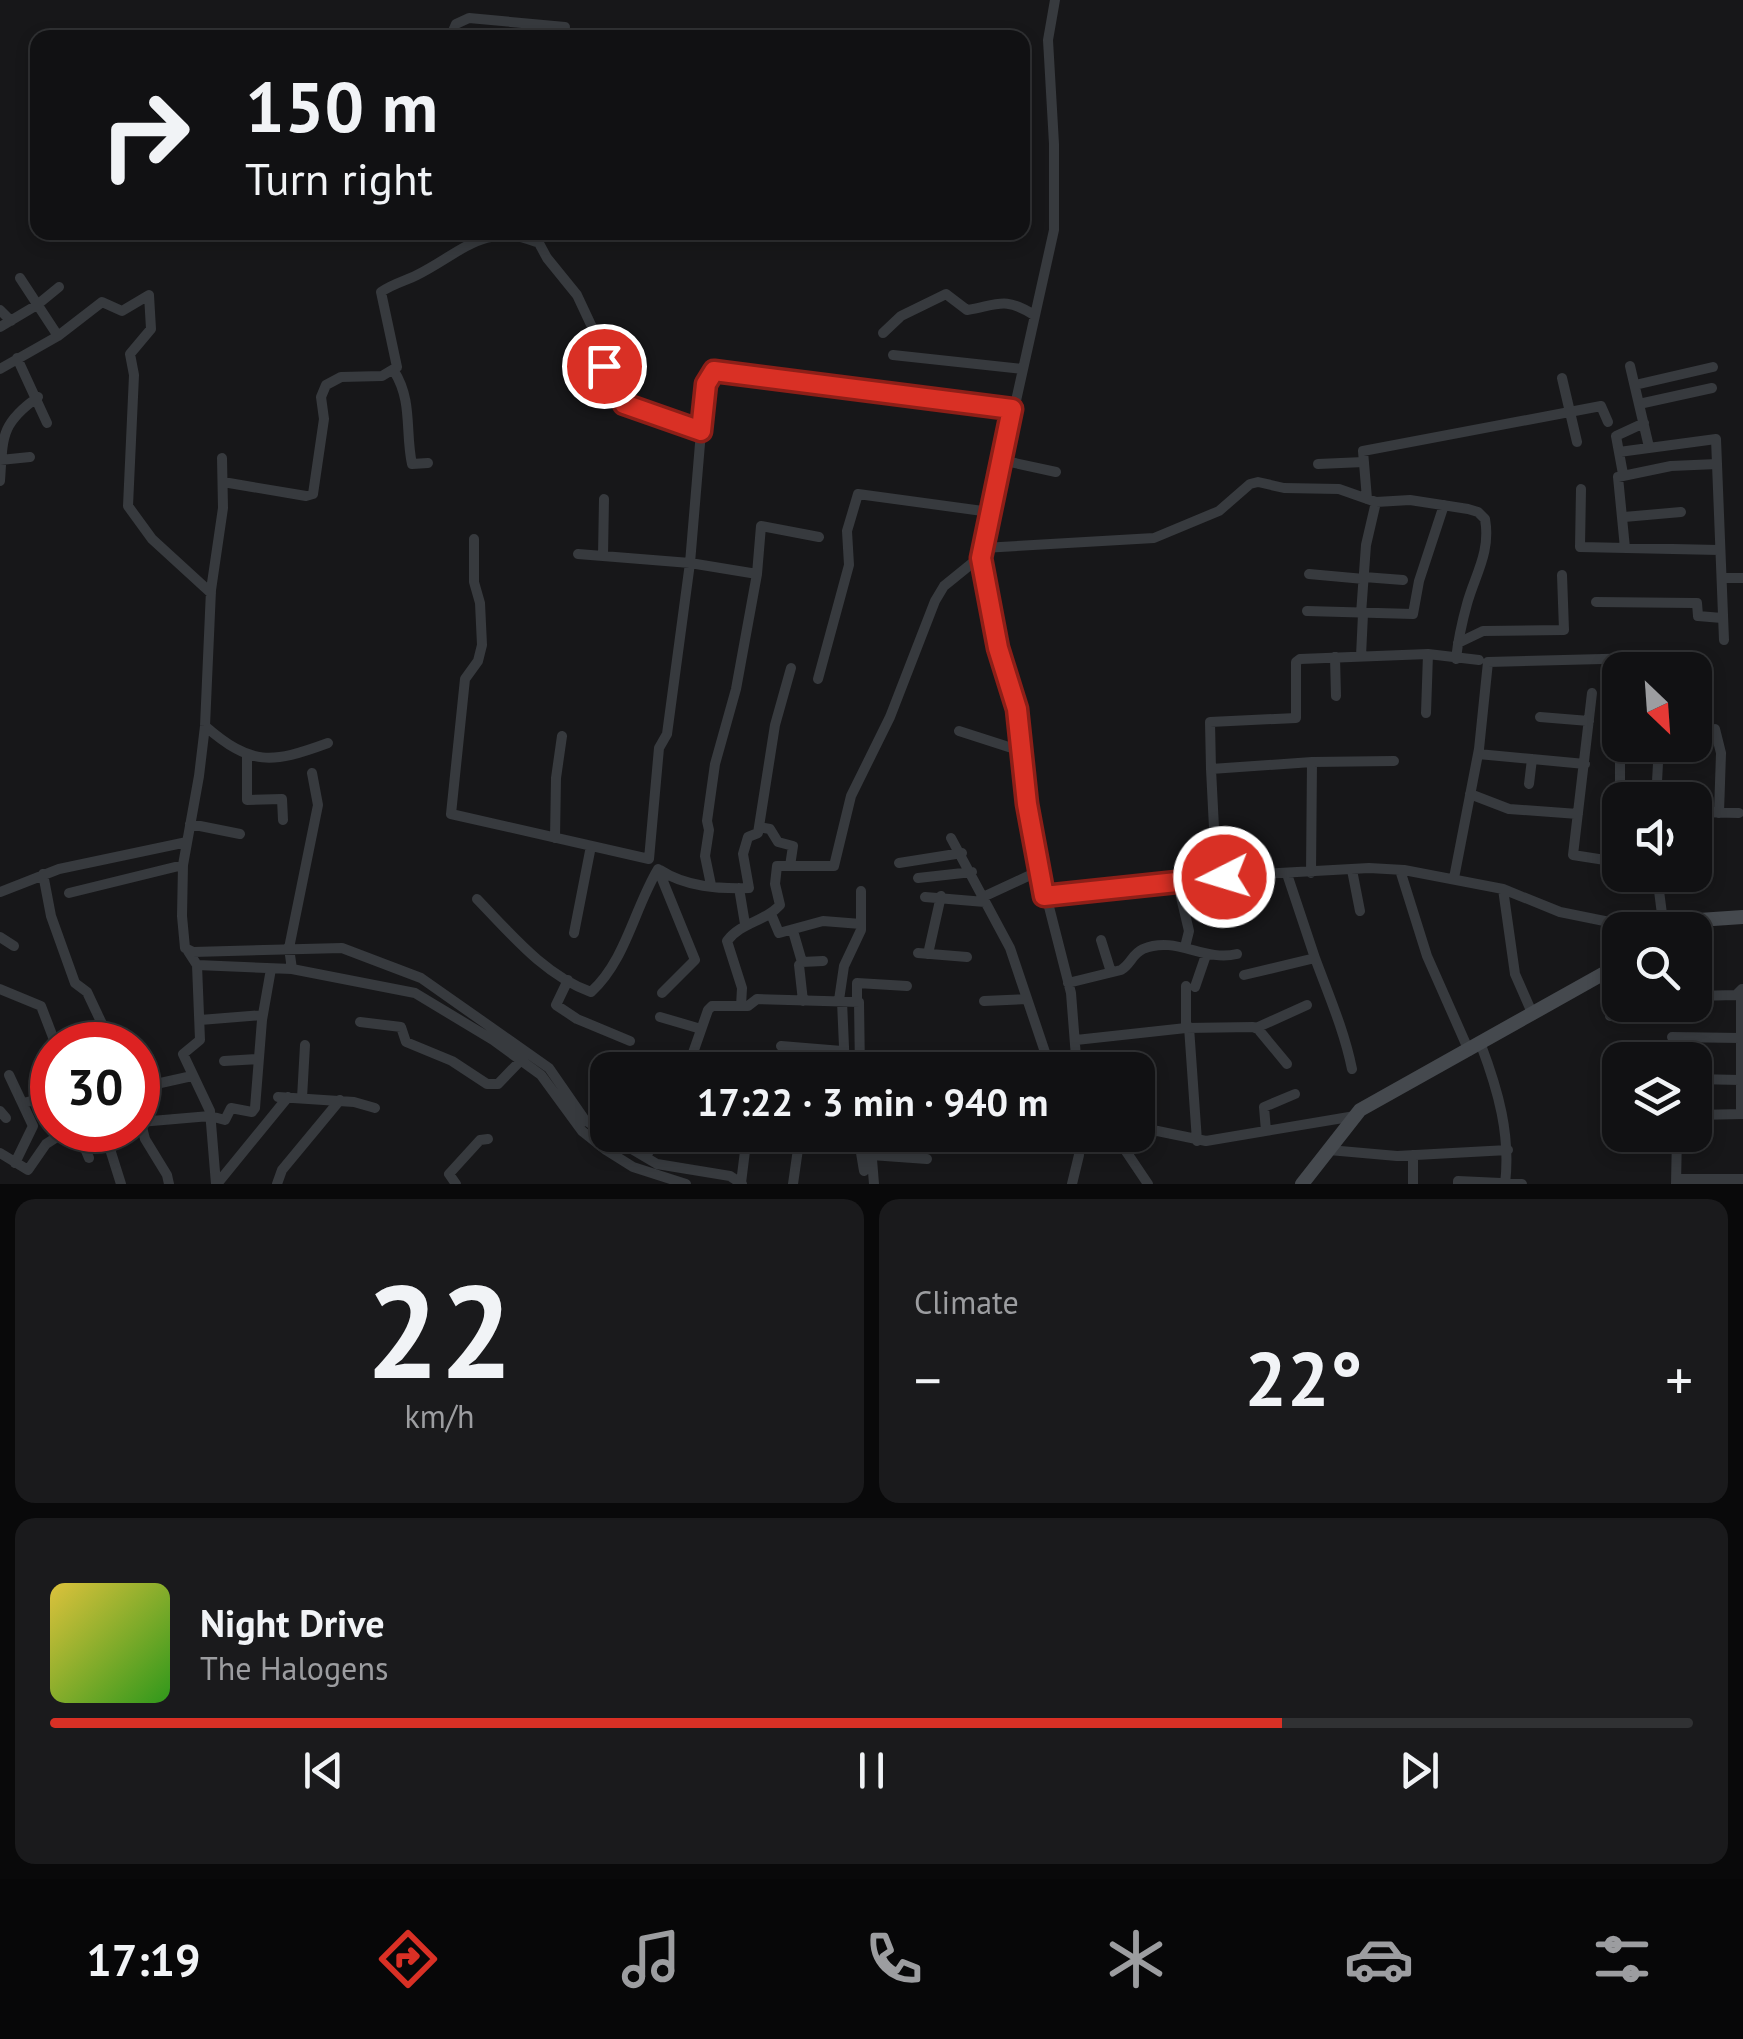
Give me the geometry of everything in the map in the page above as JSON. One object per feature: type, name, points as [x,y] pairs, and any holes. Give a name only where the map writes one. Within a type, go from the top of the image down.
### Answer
[{"type":"main road","points":[[1712,919],[1743,917]]},
{"type":"main road","points":[[1302,1184],[1356,1116],[1405,1084],[1602,975]]},
{"type":"street","points":[[1055,0],[1048,40],[1054,230],[982,552],[998,648],[1017,709],[1039,871],[1068,983],[1076,1052]]},
{"type":"street","points":[[453,30],[456,24],[469,18],[565,27]]},
{"type":"street","points":[[222,482],[313,494],[324,420],[321,398],[326,385],[342,377],[382,376],[394,371],[398,362],[381,292],[476,240]]},
{"type":"street","points":[[537,240],[577,296],[592,327],[601,361],[614,378],[624,404],[701,431]]},
{"type":"street","points":[[20,278],[58,336]]},
{"type":"street","points":[[0,310],[5,324],[59,287]]},
{"type":"street","points":[[883,333],[888,324],[946,294],[968,310],[995,302],[1008,303],[1034,315]]},
{"type":"street","points":[[0,369],[58,336],[102,302],[122,310],[149,295],[152,326],[130,354],[134,375],[128,506],[152,538],[211,593]]},
{"type":"street","points":[[893,354],[1022,369]]},
{"type":"street","points":[[17,358],[47,423]]},
{"type":"street","points":[[1630,366],[1649,447]]},
{"type":"street","points":[[1635,385],[1713,368]]},
{"type":"street","points":[[394,371],[407,403],[412,464],[428,464]]},
{"type":"street","points":[[649,858],[658,748],[667,734],[690,563],[706,384],[714,371],[1012,409]]},
{"type":"street","points":[[1562,378],[1577,442]]},
{"type":"street","points":[[1639,404],[1712,388]]},
{"type":"street","points":[[0,481],[2,436],[7,424],[38,398]]},
{"type":"street","points":[[1361,656],[1372,501],[1363,452],[1603,406],[1608,422]]},
{"type":"street","points":[[1623,474],[1616,436],[1644,423]]},
{"type":"street","points":[[1620,452],[1714,438],[1724,640]]},
{"type":"street","points":[[1,460],[30,456]]},
{"type":"street","points":[[216,1184],[210,1116],[183,1054],[200,1040],[200,1020],[193,959],[182,916],[183,865],[205,726],[211,593],[224,508],[222,458]]},
{"type":"street","points":[[1001,460],[1056,472]]},
{"type":"street","points":[[1318,464],[1364,462]]},
{"type":"street","points":[[1625,548],[1618,476],[1717,464]]},
{"type":"street","points":[[741,1006],[742,988],[727,941],[744,924],[772,914],[780,906],[775,868],[834,866],[851,796],[890,717],[935,601],[944,586],[982,552],[1160,536],[1219,511],[1254,482],[1284,488],[1339,489],[1372,501],[1410,500],[1478,512],[1487,529],[1480,572],[1467,604],[1456,659]]},
{"type":"street","points":[[1582,489],[1580,547],[1718,550]]},
{"type":"street","points":[[818,679],[849,565],[846,531],[858,494],[990,512]]},
{"type":"street","points":[[604,499],[604,556]]},
{"type":"street","points":[[1307,611],[1413,614],[1444,505]]},
{"type":"street","points":[[1624,517],[1681,512]]},
{"type":"street","points":[[711,886],[705,856],[714,764],[736,689],[763,525],[820,538]]},
{"type":"street","points":[[474,539],[474,582],[480,603],[482,644],[478,661],[465,679],[450,811],[454,816],[649,858],[658,869],[695,960],[662,993]]},
{"type":"street","points":[[578,554],[690,563],[756,574]]},
{"type":"street","points":[[1310,574],[1403,580]]},
{"type":"street","points":[[1458,643],[1483,631],[1564,630],[1562,575]]},
{"type":"street","points":[[1722,578],[1743,578]]},
{"type":"street","points":[[1596,602],[1694,603],[1698,616],[1722,618]]},
{"type":"street","points":[[1426,713],[1428,654]]},
{"type":"street","points":[[1214,828],[1210,722],[1296,718],[1296,662],[1428,654],[1479,660]]},
{"type":"street","points":[[1335,657],[1336,696]]},
{"type":"street","points":[[1454,878],[1478,754],[1488,662],[1602,664]]},
{"type":"street","points":[[658,869],[676,880],[749,888],[744,854],[748,837],[758,833],[776,725],[791,668]]},
{"type":"street","points":[[1592,693],[1573,856],[1602,860]]},
{"type":"street","points":[[1540,717],[1589,721]]},
{"type":"street","points":[[205,726],[246,757],[303,752],[328,743]]},
{"type":"street","points":[[1715,729],[1721,753],[1718,813]]},
{"type":"street","points":[[959,731],[1021,751]]},
{"type":"street","points":[[555,838],[556,778],[562,736]]},
{"type":"street","points":[[1478,754],[1585,764]]},
{"type":"street","points":[[246,757],[247,800],[282,798],[284,820]]},
{"type":"street","points":[[1528,784],[1532,760]]},
{"type":"street","points":[[1211,769],[1394,761]]},
{"type":"street","points":[[1311,873],[1312,762]]},
{"type":"street","points":[[290,959],[318,805],[312,773]]},
{"type":"street","points":[[1470,794],[1509,808],[1578,814]]},
{"type":"street","points":[[1712,813],[1739,812]]},
{"type":"street","points":[[190,824],[240,834]]},
{"type":"street","points":[[759,827],[770,829],[778,842],[793,846],[790,866]]},
{"type":"street","points":[[951,838],[1010,948],[1045,1052]]},
{"type":"street","points":[[0,892],[43,874],[187,842]]},
{"type":"street","points":[[574,933],[592,846]]},
{"type":"street","points":[[899,863],[962,854]]},
{"type":"street","points":[[69,893],[183,865]]},
{"type":"street","points":[[477,899],[520,943],[568,980],[593,991],[622,952],[641,897],[658,869]]},
{"type":"street","points":[[1352,870],[1360,911]]},
{"type":"street","points":[[1044,896],[1177,880],[1400,870],[1503,889],[1560,912],[1602,921]]},
{"type":"street","points":[[1400,870],[1427,956],[1499,1103],[1508,1150],[1505,1183]]},
{"type":"street","points":[[925,897],[984,899],[1039,871]]},
{"type":"street","points":[[918,878],[972,872]]},
{"type":"street","points":[[43,874],[51,916],[74,979],[87,992],[101,1022]]},
{"type":"street","points":[[1287,874],[1334,1012],[1341,1021],[1352,1069]]},
{"type":"street","points":[[1177,880],[1189,931],[1184,947]]},
{"type":"street","points":[[739,888],[744,924]]},
{"type":"street","points":[[1503,889],[1515,974],[1533,1015]]},
{"type":"street","points":[[850,1052],[844,966],[857,942],[861,891]]},
{"type":"street","points":[[941,896],[923,954],[967,957]]},
{"type":"street","points":[[772,914],[778,932],[823,922],[861,924]]},
{"type":"street","points":[[793,931],[802,962],[799,964],[803,1001]]},
{"type":"street","points":[[0,938],[14,946]]},
{"type":"street","points":[[1100,940],[1111,972]]},
{"type":"street","points":[[1068,983],[1127,967],[1134,954],[1159,945],[1223,957],[1237,954]]},
{"type":"street","points":[[193,959],[290,959],[342,948],[421,978],[525,1056]]},
{"type":"street","points":[[1197,1141],[1188,1028],[1190,987],[1206,955]]},
{"type":"street","points":[[1244,975],[1315,958]]},
{"type":"street","points":[[193,959],[271,969],[290,959],[415,993],[549,1068],[582,1131],[633,1167],[730,1176],[741,1184],[745,1152]]},
{"type":"street","points":[[802,962],[822,962]]},
{"type":"street","points":[[160,1117],[210,1116],[225,1120],[235,1107],[252,1112],[255,1108],[262,1015],[271,969]]},
{"type":"street","points":[[568,980],[556,1005],[630,1041]]},
{"type":"street","points":[[847,1001],[857,983],[907,986]]},
{"type":"street","points":[[0,989],[41,1006],[47,1022]]},
{"type":"street","points":[[1712,994],[1742,991],[1742,1114],[1712,1115]]},
{"type":"street","points":[[693,1052],[712,1006],[748,1006],[757,999],[847,1001],[860,1008],[848,1052]]},
{"type":"street","points":[[984,1001],[1026,999]]},
{"type":"street","points":[[1076,1040],[1188,1028],[1256,1028],[1307,1005]]},
{"type":"street","points":[[200,1020],[262,1015]]},
{"type":"street","points":[[660,1017],[701,1029]]},
{"type":"street","points":[[360,1022],[401,1028],[406,1042],[452,1061],[486,1084],[498,1084],[525,1056]]},
{"type":"street","points":[[1256,1028],[1286,1064]]},
{"type":"street","points":[[1672,1037],[1740,1038]]},
{"type":"street","points":[[302,1098],[305,1044]]},
{"type":"street","points":[[781,1046],[848,1049]]},
{"type":"street","points":[[224,1061],[258,1059]]},
{"type":"street","points":[[8,1075],[34,1126],[15,1162]]},
{"type":"street","points":[[160,1083],[192,1076]]},
{"type":"street","points":[[1712,1079],[1740,1080]]},
{"type":"street","points":[[1266,1131],[1264,1106],[1296,1094]]},
{"type":"street","points":[[216,1184],[283,1097],[340,1100],[375,1108]]},
{"type":"street","points":[[277,1184],[282,1170],[340,1100]]},
{"type":"street","points":[[24,1103],[30,1101]]},
{"type":"street","points":[[570,1107],[590,1123]]},
{"type":"street","points":[[1155,1131],[1197,1141],[1356,1116]]},
{"type":"street","points":[[456,1184],[449,1174],[480,1140],[488,1139]]},
{"type":"street","points":[[1329,1150],[1414,1154],[1508,1150]]},
{"type":"street","points":[[0,1153],[28,1170],[40,1152]]},
{"type":"street","points":[[88,1152],[89,1158]]},
{"type":"street","points":[[111,1152],[121,1184]]},
{"type":"street","points":[[153,1152],[168,1184]]},
{"type":"street","points":[[633,1152],[686,1184]]},
{"type":"street","points":[[653,1166],[655,1152]]},
{"type":"street","points":[[793,1184],[798,1152]]},
{"type":"street","points":[[864,1172],[865,1152]]},
{"type":"street","points":[[868,1152],[874,1184]]},
{"type":"street","points":[[899,1152],[927,1159]]},
{"type":"street","points":[[1072,1184],[1078,1152]]},
{"type":"street","points":[[1127,1152],[1148,1184]]},
{"type":"street","points":[[1677,1152],[1676,1182],[1743,1180]]},
{"type":"street","points":[[1413,1184],[1414,1154]]},
{"type":"street","points":[[1458,1184],[1522,1184]]},
{"type":"route","points":[[604,366],[614,378],[624,404],[701,431],[706,384],[714,371],[1012,409],[981,558],[990,615],[1017,709],[1027,804],[1044,896],[1224,877]]}]
